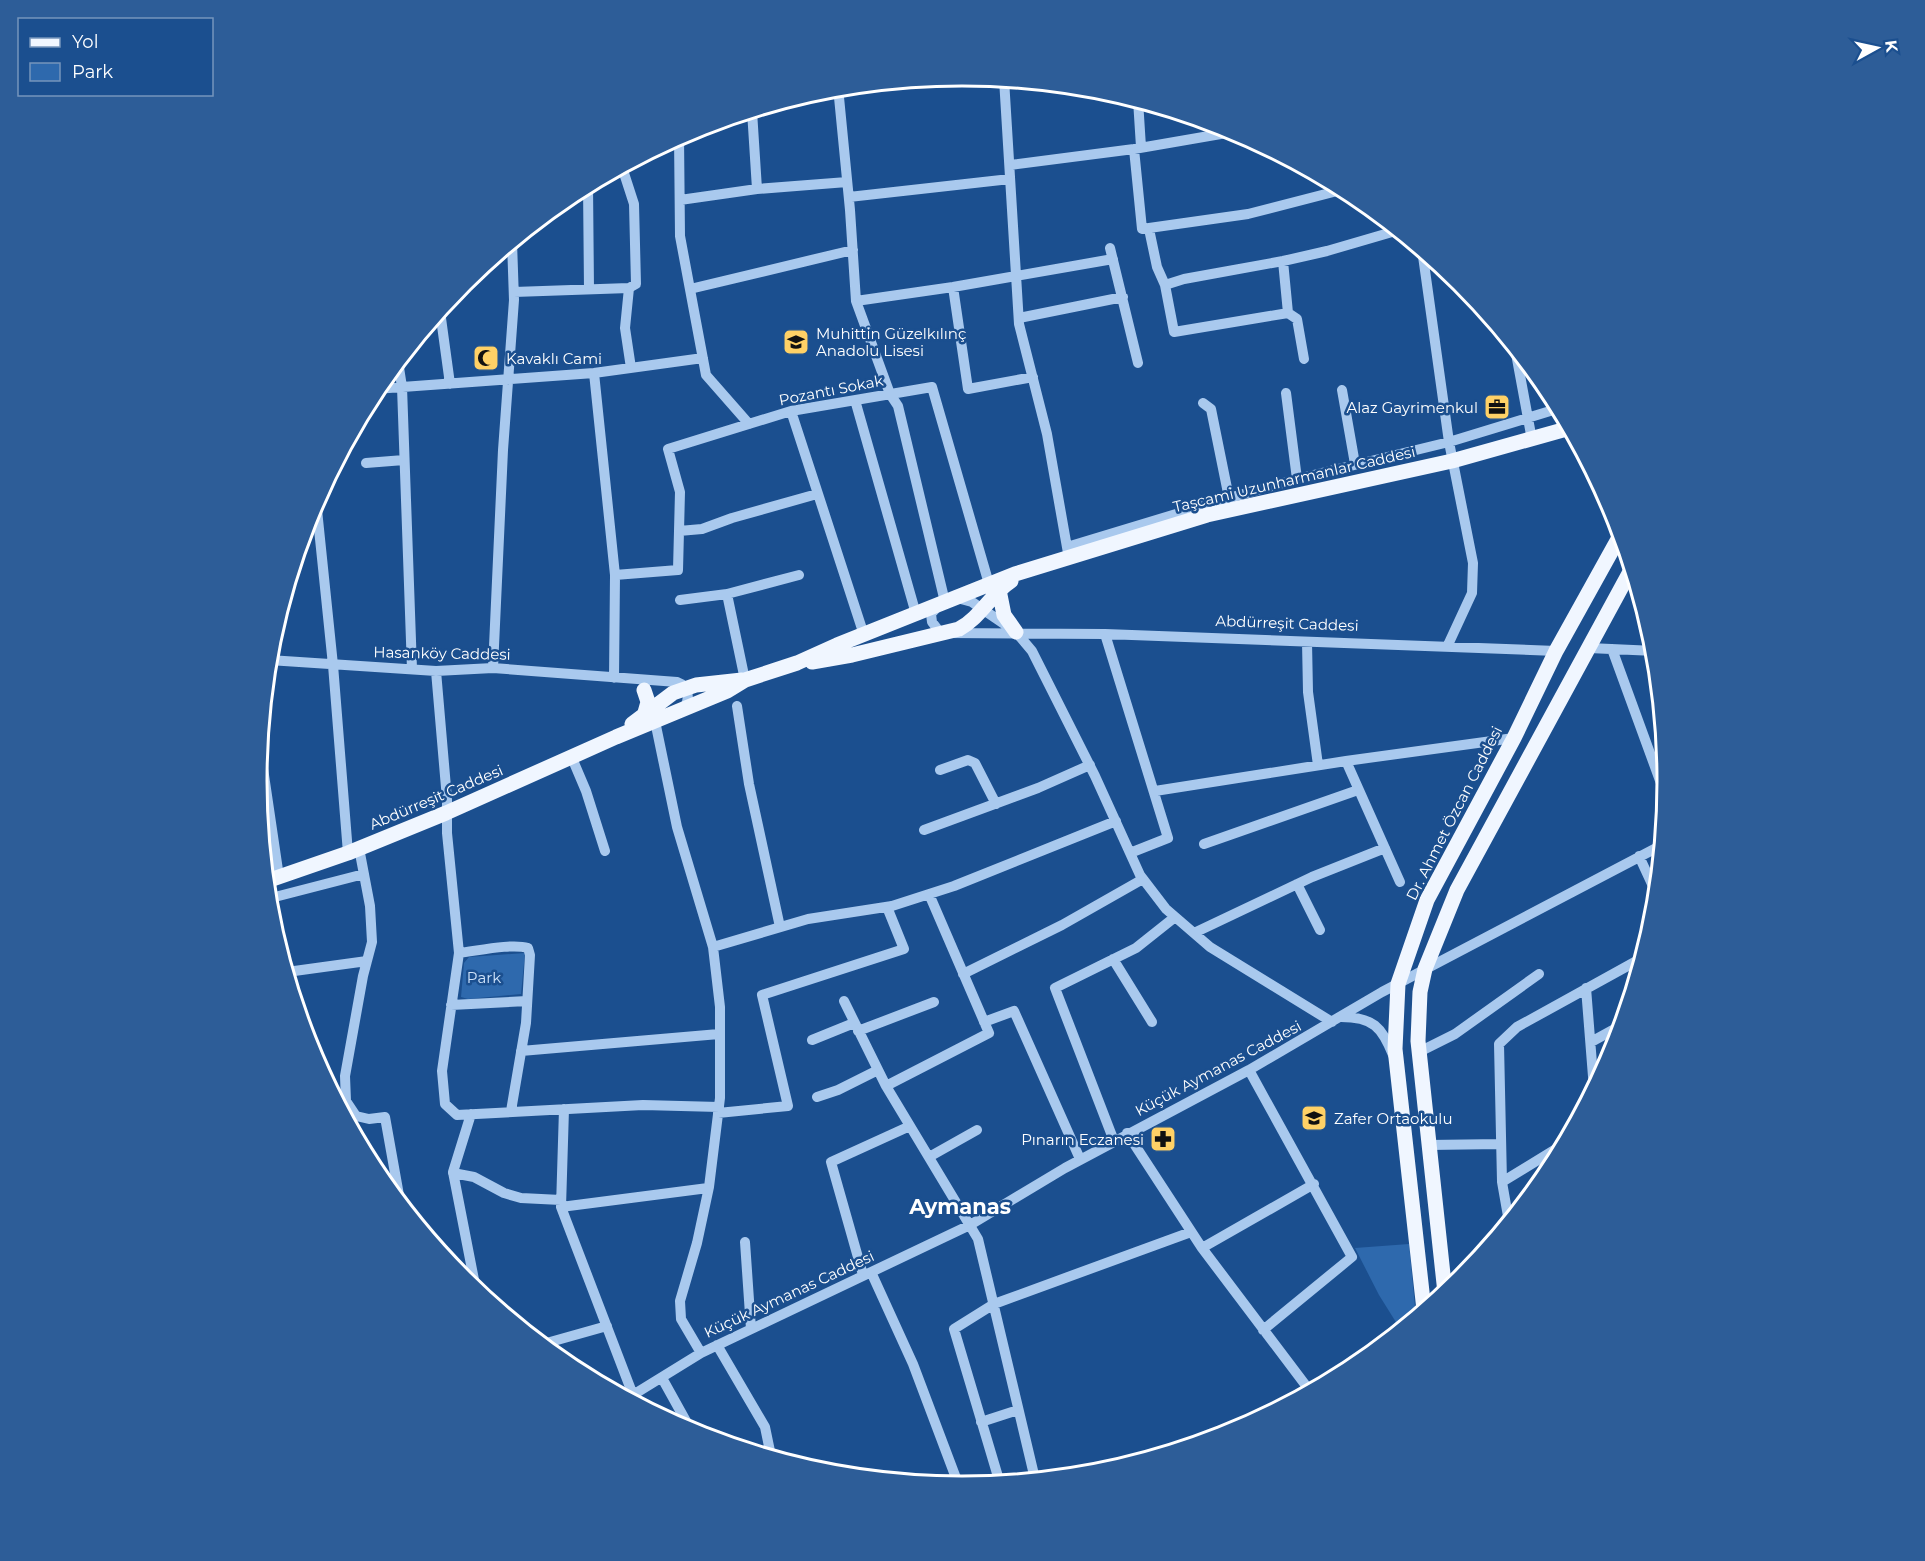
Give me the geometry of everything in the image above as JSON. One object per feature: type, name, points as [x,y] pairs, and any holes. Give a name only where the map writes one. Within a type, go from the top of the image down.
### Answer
[{"type":"main road","name":"Taşcami Uzunharmanlar Caddesi","points":[[947,601],[994,587],[1068,553],[1195,519],[1230,503],[1452,461],[1562,430]]},
{"type":"main road","name":"Dr. Ahmet Özcan Caddesi","points":[[1423,1301],[1396,1063],[1398,984],[1427,900],[1514,738],[1556,651],[1616,543]]},
{"type":"main road","points":[[1444,1282],[1419,1052],[1419,992],[1425,969],[1457,890],[1627,577]]},
{"type":"main road","name":"Taşcami Uzunharmanlar Caddesi","points":[[947,633],[964,627],[982,609],[994,587]]},
{"type":"main road","points":[[994,587],[1004,615],[1016,633]]},
{"type":"main road","name":"Abdürreşit Caddesi","points":[[649,719],[660,702],[681,685],[745,680],[797,663],[947,601]]},
{"type":"main road","name":"Abdürreşit Caddesi","points":[[797,663],[852,655],[947,633]]},
{"type":"main road","name":"Abdürreşit Caddesi","points":[[274,879],[354,851],[446,813],[572,758],[649,719],[727,691],[745,680]]},
{"type":"main road","points":[[644,690],[648,702],[649,719]]},
{"type":"street","points":[[1005,87],[1019,318],[1047,434],[1068,553]]},
{"type":"street","points":[[839,97],[856,301],[890,394],[898,406],[947,601]]},
{"type":"street","points":[[1138,108],[1142,229],[1248,214],[1332,192]]},
{"type":"street","points":[[752,118],[757,189]]},
{"type":"street","points":[[1010,165],[1138,148],[1218,134]]},
{"type":"street","points":[[679,146],[680,236],[706,375],[749,424]]},
{"type":"street","points":[[514,292],[629,288],[636,284],[634,204],[624,174]]},
{"type":"street","points":[[849,197],[1010,179]]},
{"type":"street","points":[[680,200],[757,189],[847,182]]},
{"type":"street","points":[[588,195],[590,289]]},
{"type":"street","points":[[1149,229],[1157,267],[1165,285],[1174,332],[1288,313],[1297,319],[1304,359]]},
{"type":"street","points":[[1165,285],[1184,279],[1327,251],[1390,233]]},
{"type":"street","points":[[690,289],[853,250]]},
{"type":"street","points":[[493,668],[502,462],[514,292],[512,251]]},
{"type":"street","points":[[856,301],[1016,276],[1111,253],[1138,363]]},
{"type":"street","points":[[1424,260],[1452,461],[1474,578],[1472,593],[1448,647]]},
{"type":"street","points":[[1283,261],[1288,313]]},
{"type":"street","points":[[953,287],[968,389],[1033,377]]},
{"type":"street","points":[[629,288],[625,328],[631,368]]},
{"type":"street","points":[[1019,318],[1123,297]]},
{"type":"street","points":[[441,321],[450,384]]},
{"type":"street","points":[[389,388],[594,373],[703,358]]},
{"type":"street","points":[[1517,362],[1532,440]]},
{"type":"street","points":[[400,373],[412,669]]},
{"type":"street","points":[[594,373],[615,575],[614,678]]},
{"type":"street","name":"Pozantı Sokak","points":[[679,531],[680,492],[668,449],[791,411],[932,387],[994,587]]},
{"type":"street","points":[[1342,390],[1355,464]]},
{"type":"street","points":[[1286,393],[1296,479]]},
{"type":"street","points":[[855,400],[916,614]]},
{"type":"street","points":[[1203,403],[1212,409],[1230,503],[1296,479],[1449,442],[1550,411]]},
{"type":"street","points":[[791,411],[864,635]]},
{"type":"street","points":[[366,463],[404,460]]},
{"type":"street","points":[[615,575],[678,570],[679,531],[702,528],[817,494]]},
{"type":"street","points":[[317,523],[354,851],[364,874],[370,906],[372,942],[345,1076],[346,1101]]},
{"type":"street","points":[[680,600],[727,594],[800,575]]},
{"type":"street","points":[[727,594],[745,680]]},
{"type":"street","points":[[947,633],[939,631],[932,622],[932,614],[947,601],[966,599],[1016,633],[1032,651],[1090,765],[1143,879],[1166,909],[1210,947],[1337,1019],[1365,1019],[1378,1026],[1387,1039],[1396,1063]]},
{"type":"street","name":"Abdürreşit Caddesi","points":[[947,633],[1105,634],[1556,651]]},
{"type":"street","points":[[1105,634],[1168,838],[1130,853]]},
{"type":"street","points":[[1307,642],[1308,692],[1318,765]]},
{"type":"street","points":[[1589,648],[1645,651]]},
{"type":"street","points":[[1612,649],[1658,774]]},
{"type":"street","name":"Hasanköy Caddesi","points":[[278,661],[436,671],[493,668],[681,685]]},
{"type":"street","points":[[436,671],[459,953],[442,1071],[445,1104],[457,1115],[643,1105],[719,1110],[788,1106],[762,995],[904,949],[887,906]]},
{"type":"street","name":"Hasanköy Caddesi","points":[[614,678],[644,690],[668,708],[682,709]]},
{"type":"street","points":[[681,685],[688,699],[682,709]]},
{"type":"street","points":[[737,706],[749,784],[780,927]]},
{"type":"street","points":[[649,719],[677,827],[713,947],[720,1007],[719,1110],[708,1188],[697,1243],[680,1300],[681,1319],[700,1353]]},
{"type":"street","points":[[1155,791],[1318,765],[1514,738]]},
{"type":"street","points":[[572,758],[586,790],[605,851]]},
{"type":"street","points":[[940,770],[968,760],[975,763],[996,804]]},
{"type":"street","points":[[1346,761],[1400,882]]},
{"type":"street","points":[[924,830],[1038,788],[1090,765]]},
{"type":"street","points":[[1204,844],[1359,789]]},
{"type":"street","points":[[713,947],[808,919],[887,906],[929,894],[1116,821]]},
{"type":"street","points":[[1194,933],[1297,884],[1385,848]]},
{"type":"street","name":"Küçük Aymanas Caddesi","points":[[635,1393],[700,1353],[970,1225],[1080,1159],[1249,1070],[1425,969],[1654,849]]},
{"type":"street","points":[[1639,856],[1650,881]]},
{"type":"street","points":[[278,896],[364,874]]},
{"type":"street","points":[[963,974],[1062,926],[1143,879]]},
{"type":"street","points":[[1297,884],[1320,930]]},
{"type":"street","points":[[886,1086],[989,1033],[929,894]]},
{"type":"street","points":[[1114,1141],[1055,988],[1136,948],[1175,916]]},
{"type":"street","points":[[459,953],[508,947],[525,946],[528,948],[530,955],[527,1001],[511,1111]]},
{"type":"street","points":[[1113,959],[1152,1022]]},
{"type":"street","points":[[294,971],[367,961]]},
{"type":"street","points":[[1507,1212],[1502,1182],[1499,1044],[1517,1027],[1633,964]]},
{"type":"street","points":[[1419,1052],[1455,1034],[1539,974]]},
{"type":"street","points":[[1586,988],[1593,1073]]},
{"type":"street","points":[[452,1005],[527,1001]]},
{"type":"street","points":[[844,1001],[886,1086],[978,1239],[1033,1472]]},
{"type":"street","points":[[812,1040],[934,1002]]},
{"type":"street","points":[[984,1022],[1014,1011],[1080,1159]]},
{"type":"street","points":[[1591,1042],[1611,1031]]},
{"type":"street","points":[[521,1051],[720,1034]]},
{"type":"street","points":[[817,1097],[838,1090],[878,1070]]},
{"type":"street","points":[[1249,1070],[1314,1184],[1352,1257],[1263,1330]]},
{"type":"street","points":[[564,1109],[561,1204],[607,1326],[628,1389]]},
{"type":"street","points":[[352,1112],[356,1116],[369,1119],[385,1117],[397,1184]]},
{"type":"street","points":[[471,1114],[453,1173],[473,1274]]},
{"type":"street","points":[[910,1126],[831,1162],[867,1274],[913,1364],[955,1476]]},
{"type":"street","points":[[929,1157],[977,1130]]},
{"type":"street","points":[[1127,1133],[1202,1248],[1305,1385]]},
{"type":"street","points":[[1429,1145],[1501,1144]]},
{"type":"street","points":[[1502,1182],[1548,1154]]},
{"type":"street","points":[[453,1173],[474,1177],[504,1193],[521,1198],[561,1204],[708,1188]]},
{"type":"street","points":[[1202,1248],[1314,1184]]},
{"type":"street","points":[[997,1474],[954,1329],[994,1304],[1191,1232]]},
{"type":"street","points":[[745,1242],[751,1329]]},
{"type":"street","points":[[552,1341],[607,1326]]},
{"type":"street","points":[[717,1345],[765,1427],[769,1448]]},
{"type":"street","points":[[662,1378],[684,1417]]},
{"type":"street","points":[[981,1422],[1018,1410]]},
{"type":"green space","name":"Park","points":[[525,953],[521,994],[468,999],[461,997],[464,963],[469,957]]},
{"type":"green space","points":[[1409,1244],[1415,1308],[1397,1323],[1379,1295],[1355,1248]]},
{"type":"place","name":"Muhittin Güzelkılınç Anadolu Lisesi","points":[[796,342]]},
{"type":"place","name":"Kavaklı Cami","points":[[486,358]]},
{"type":"place","name":"Alaz Gayrimenkul","points":[[1497,407]]},
{"type":"place","name":"Zafer Ortaokulu","points":[[1314,1118]]},
{"type":"place","name":"Pınarın Eczanesi","points":[[1163,1139]]},
{"type":"district","name":"Aymanas","points":[[960,1206]]}]
